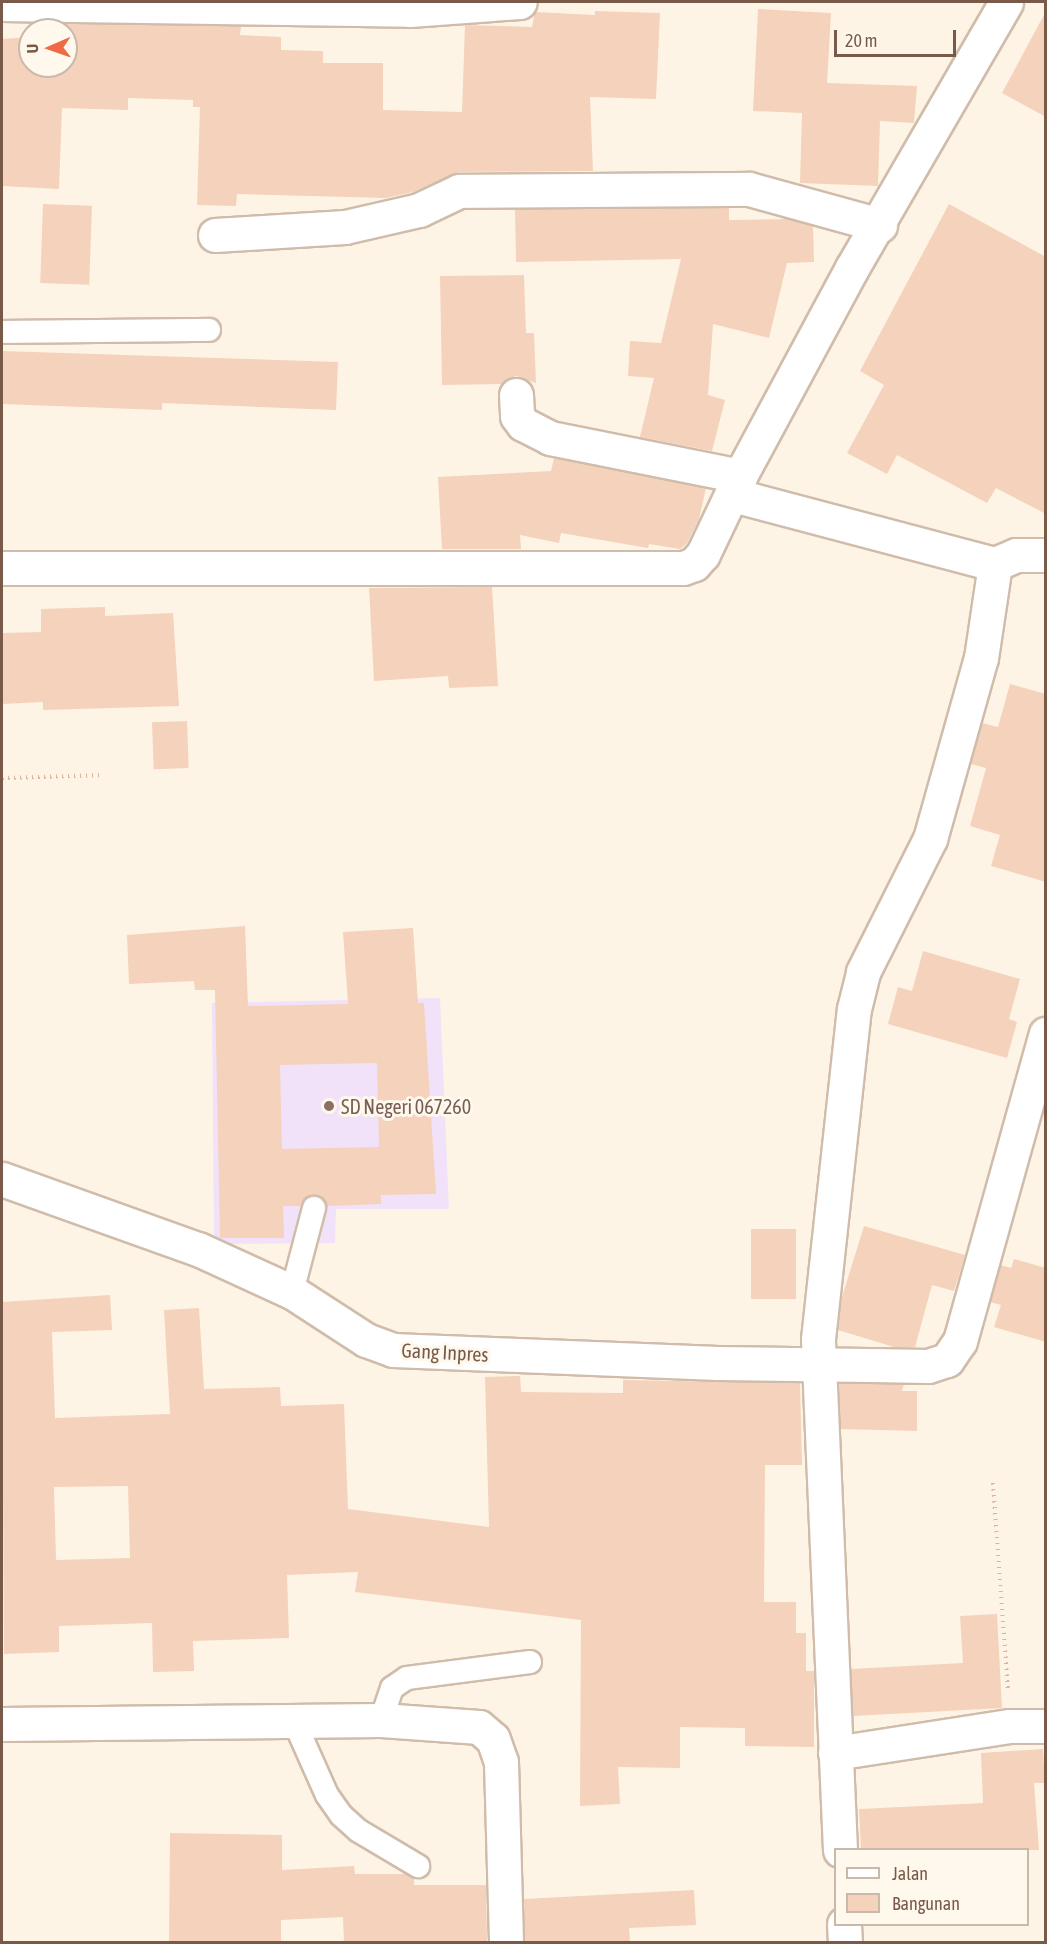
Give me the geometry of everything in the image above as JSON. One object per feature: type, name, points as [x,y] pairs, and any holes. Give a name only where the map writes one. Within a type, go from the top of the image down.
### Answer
[{"type":"street","points":[[2,4],[410,10],[520,2]]},
{"type":"street","points":[[2,568],[683,568],[694,564],[703,554],[852,268],[880,225],[1006,2]]},
{"type":"street","points":[[215,235],[345,227],[419,210],[459,192],[749,189],[880,225]]},
{"type":"street","points":[[516,395],[517,416],[523,424],[550,438],[737,485],[995,564],[1016,555],[1046,555]]},
{"type":"street","points":[[840,1848],[818,1366],[830,1214],[854,1008],[863,972],[930,839],[981,658],[995,564]]},
{"type":"street","name":"Gang Inpres","points":[[2,1179],[146,1229],[292,1292],[366,1340],[393,1350],[818,1366],[928,1366],[947,1360],[960,1341],[1046,1034]]},
{"type":"street","points":[[2,1724],[381,1720],[479,1726],[493,1739],[501,1762],[506,1942]]},
{"type":"street","points":[[836,1753],[1010,1726],[1046,1726]]},
{"type":"street","points":[[844,1926],[845,1942]]},
{"type":"lane","points":[[2,332],[209,330]]},
{"type":"lane","points":[[292,1292],[314,1208]]},
{"type":"lane","points":[[381,1720],[392,1688],[407,1678],[530,1662]]},
{"type":"lane","points":[[294,1721],[327,1796],[341,1815],[359,1831],[418,1866]]},
{"type":"path","points":[[2,778],[104,775]]},
{"type":"path","points":[[993,1483],[1010,1726]]},
{"type":"shaded area","name":"SD Negeri 067260","points":[[440,998],[449,1209],[336,1209],[335,1243],[214,1244],[212,1003]]},
{"type":"building","points":[[758,9],[831,13],[827,83],[917,86],[914,123],[880,121],[878,186],[800,183],[802,113],[753,111]]},
{"type":"building","points":[[595,11],[660,13],[656,99],[590,97],[593,171],[459,172],[413,192],[386,198],[237,194],[236,206],[197,205],[200,107],[193,107],[193,100],[128,98],[128,110],[62,108],[59,189],[2,186],[2,39],[18,38],[18,78],[78,78],[78,24],[241,26],[240,35],[281,37],[281,50],[323,51],[323,63],[383,63],[383,110],[462,112],[465,25],[532,27],[535,12],[595,15]]},
{"type":"building","points":[[1046,11],[1046,117],[1002,93]]},
{"type":"building","points":[[43,204],[92,206],[89,285],[40,283]]},
{"type":"building","points":[[949,204],[1046,257],[1046,514],[996,488],[987,503],[897,455],[887,474],[847,453],[884,385],[860,371]]},
{"type":"building","points":[[729,208],[729,220],[789,219],[813,226],[814,262],[787,263],[769,338],[713,324],[708,395],[725,400],[712,451],[640,437],[654,378],[628,376],[630,341],[661,343],[681,259],[516,262],[515,209]]},
{"type":"building","points":[[524,275],[526,333],[534,333],[536,383],[516,376],[502,384],[442,385],[440,276]]},
{"type":"building","points":[[2,351],[338,362],[336,410],[162,403],[162,410],[2,404]]},
{"type":"building","points":[[554,458],[706,488],[699,519],[687,543],[680,549],[649,544],[648,548],[561,533],[559,543],[520,535],[521,549],[442,549],[438,477],[551,471]]},
{"type":"building","points":[[492,587],[498,686],[449,688],[448,676],[374,681],[369,588]]},
{"type":"building","points":[[105,607],[105,616],[173,613],[179,706],[43,710],[43,702],[2,704],[2,633],[41,632],[41,609]]},
{"type":"building","points":[[1010,684],[1046,694],[1046,882],[991,866],[1000,835],[970,826],[986,768],[971,764],[982,723],[998,727]]},
{"type":"building","points":[[187,721],[189,768],[154,769],[152,722]]},
{"type":"building","name":"SD Negeri 067260","points":[[245,926],[248,1006],[348,1004],[343,932],[413,928],[418,1003],[424,1003],[436,1194],[381,1195],[381,1204],[327,1206],[323,1198],[311,1195],[301,1206],[283,1206],[284,1238],[220,1238],[215,990],[195,990],[194,981],[129,984],[127,935]],"holes":[[[377,1063],[379,1147],[282,1149],[280,1065]]]},
{"type":"building","points":[[923,951],[1020,979],[1009,1019],[1017,1022],[1007,1058],[888,1024],[898,987],[912,991]]},
{"type":"building","points":[[864,1226],[965,1255],[954,1291],[932,1285],[915,1347],[894,1347],[838,1330],[842,1297]]},
{"type":"building","points":[[751,1229],[796,1229],[796,1299],[751,1299]]},
{"type":"building","points":[[1014,1259],[1046,1268],[1046,1342],[994,1327],[1001,1305],[990,1302],[1001,1265],[1011,1268]]},
{"type":"building","points":[[110,1295],[112,1330],[52,1332],[55,1418],[170,1414],[164,1310],[199,1308],[204,1389],[280,1387],[281,1406],[344,1404],[348,1509],[489,1527],[485,1377],[520,1376],[521,1392],[623,1393],[623,1380],[800,1383],[802,1465],[765,1465],[764,1602],[796,1602],[796,1633],[806,1633],[806,1671],[814,1671],[814,1747],[745,1746],[745,1728],[680,1727],[680,1768],[618,1767],[620,1804],[580,1806],[581,1620],[355,1592],[358,1572],[287,1575],[289,1638],[193,1641],[194,1671],[153,1672],[152,1623],[59,1626],[59,1652],[4,1654],[2,1302]],"holes":[[[128,1486],[130,1558],[56,1560],[54,1487]]]},
{"type":"building","points":[[839,1383],[904,1384],[902,1391],[917,1391],[917,1431],[841,1429]]},
{"type":"building","points":[[997,1614],[1002,1708],[853,1716],[851,1669],[963,1663],[960,1616]]},
{"type":"building","points":[[1043,1749],[1045,1783],[1034,1783],[1039,1850],[1029,1850],[1029,1848],[861,1848],[859,1809],[983,1803],[981,1753]]},
{"type":"building","points":[[170,1833],[282,1835],[282,1870],[354,1866],[355,1874],[405,1874],[414,1879],[414,1885],[486,1885],[487,1942],[344,1942],[343,1917],[281,1920],[281,1942],[169,1942]]},
{"type":"building","points":[[694,1890],[696,1925],[629,1928],[630,1942],[525,1942],[524,1899]]},
{"type":"place","name":"SD Negeri 067260","points":[[329,1106]]}]
